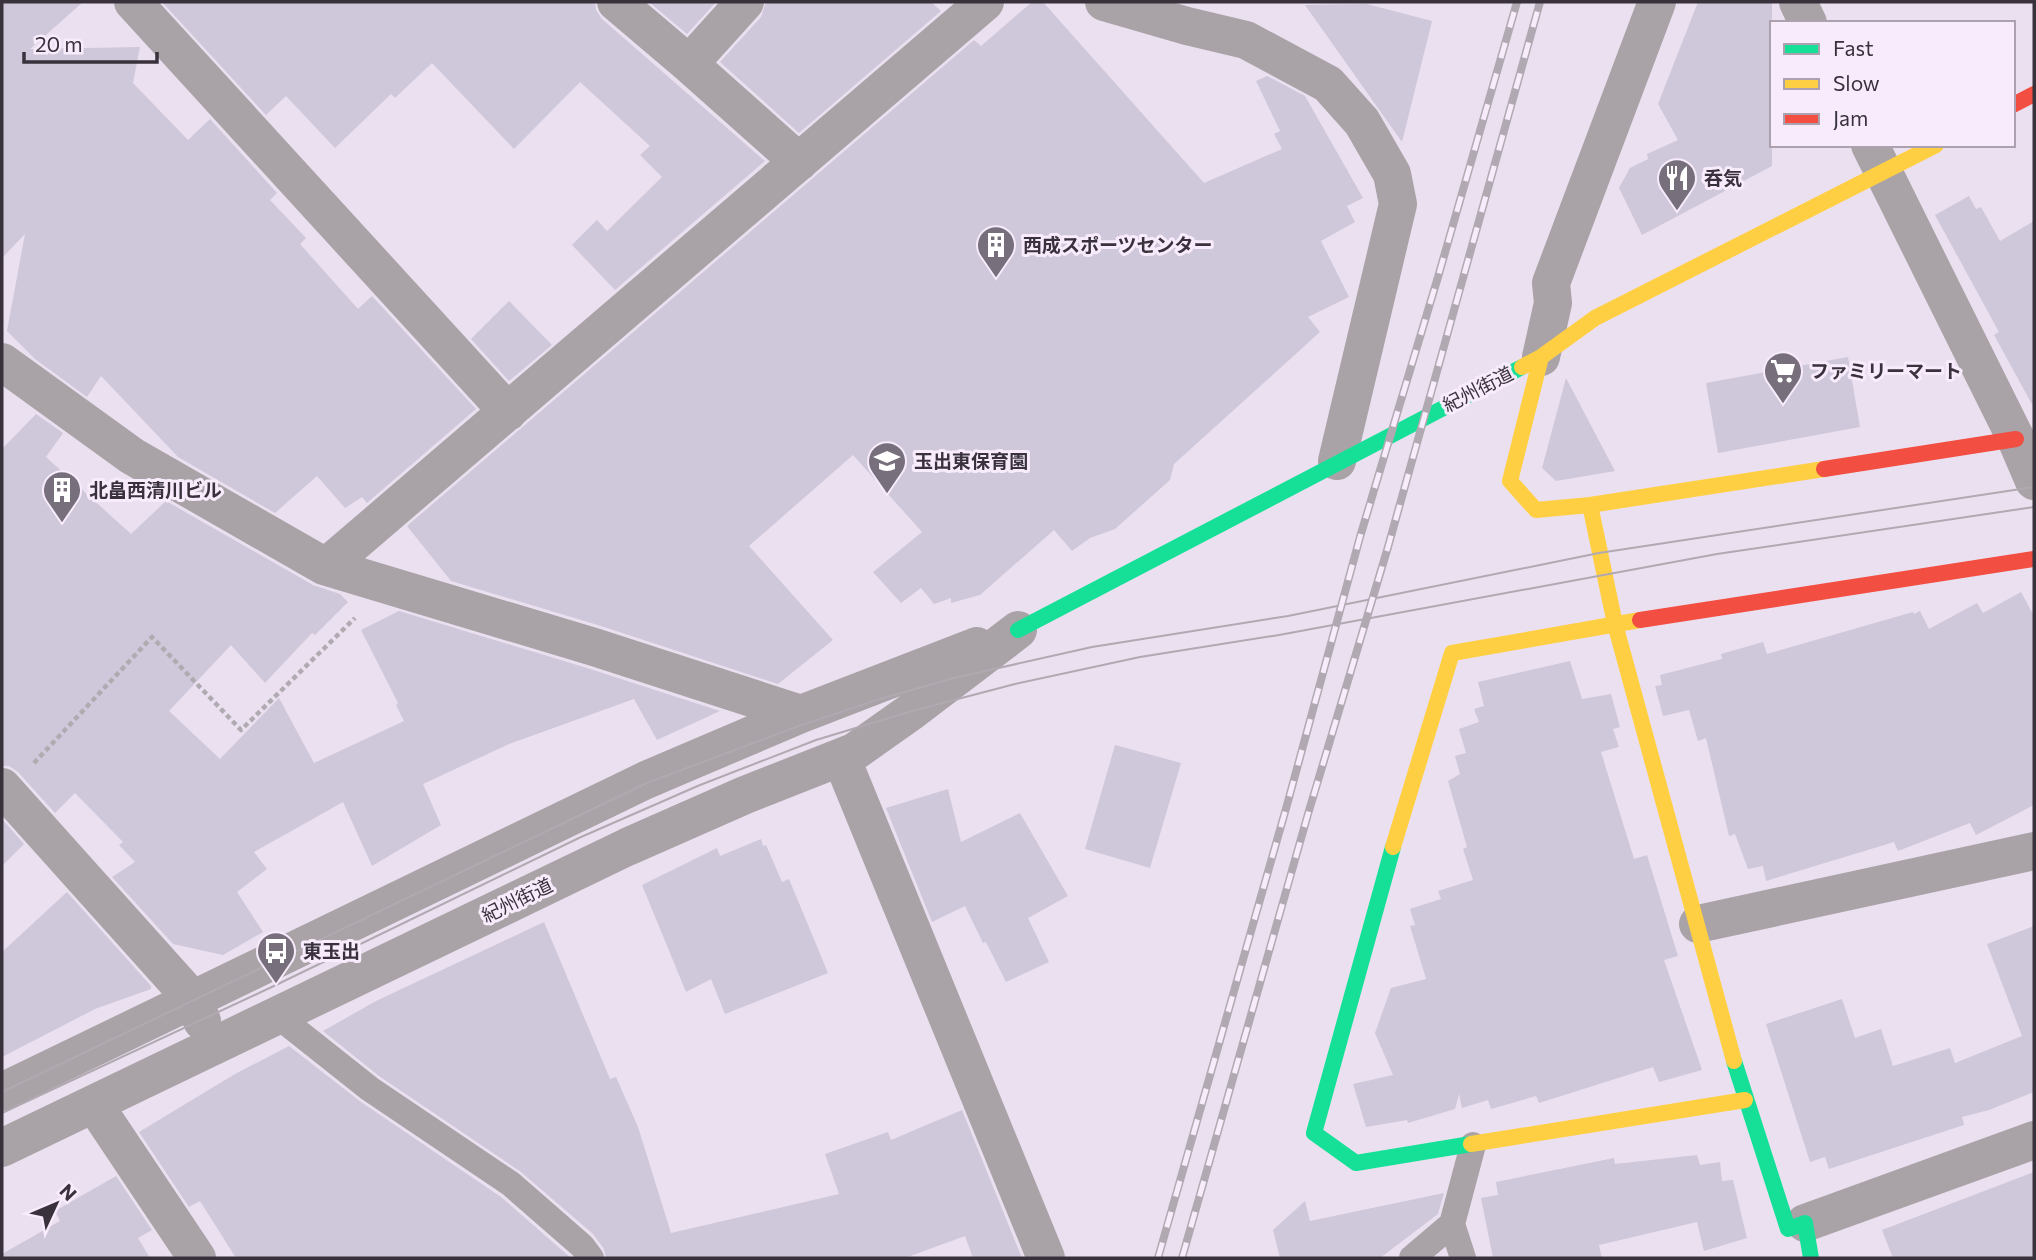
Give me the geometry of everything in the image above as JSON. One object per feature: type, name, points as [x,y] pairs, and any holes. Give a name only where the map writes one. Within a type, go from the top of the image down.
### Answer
[{"type":"street","points":[[133,2],[508,412]]},
{"type":"street","points":[[616,2],[799,162]]},
{"type":"street","points":[[689,64],[746,2]]},
{"type":"street","points":[[327,566],[985,2]]},
{"type":"street","points":[[1104,2],[1246,40],[1328,84],[1362,122],[1392,174],[1398,204],[1337,461]]},
{"type":"street","points":[[1657,2],[1551,283],[1553,303],[1510,481],[1536,510],[1590,505],[2016,439]]},
{"type":"street","points":[[1798,2],[1807,21]]},
{"type":"street","points":[[2015,104],[2034,94]]},
{"type":"street","name":"紀州街道","points":[[2,1092],[646,780],[802,714],[1018,630],[1337,461],[1541,357],[1595,318],[1877,159],[1928,147]]},
{"type":"street","points":[[1877,159],[2016,439],[2034,481]]},
{"type":"street","points":[[2,362],[132,456],[327,566],[802,714]]},
{"type":"street","points":[[1590,505],[1615,624],[1745,1100],[1788,1229],[1808,1241],[2034,1140]]},
{"type":"street","points":[[1745,1100],[1356,1163],[1314,1133],[1400,821],[1452,653],[1615,624],[2034,559]]},
{"type":"street","name":"紀州街道","points":[[2,1148],[627,847],[745,795],[854,752],[1018,630]]},
{"type":"street","points":[[841,757],[1046,1258]]},
{"type":"street","points":[[5,789],[192,999],[213,1046]]},
{"type":"street","points":[[1698,924],[2034,851]]},
{"type":"street","points":[[94,1104],[197,1258]]},
{"type":"lane","points":[[278,1016],[370,1089],[511,1184],[582,1246],[591,1258]]},
{"type":"lane","points":[[1462,1258],[1452,1224],[1473,1145]]},
{"type":"lane","points":[[1412,1258],[1452,1224]]},
{"type":"path","points":[[5,789],[152,637],[241,730],[389,585]]},
{"type":"building","points":[[2,2],[83,2],[30,49],[140,47],[133,83],[188,140],[210,119],[277,193],[270,200],[306,238],[300,244],[358,309],[372,296],[476,409],[367,503],[362,497],[345,508],[317,476],[275,513],[178,457],[101,376],[87,397],[35,359],[7,331],[25,234],[2,258]]},
{"type":"building","points":[[162,2],[595,2],[596,10],[602,19],[765,161],[615,290],[572,245],[597,220],[607,231],[662,177],[640,155],[650,146],[580,82],[514,149],[432,63],[395,98],[391,94],[335,148],[286,96],[266,115]]},
{"type":"building","points":[[649,2],[716,2],[687,34]]},
{"type":"building","points":[[766,2],[931,2],[941,11],[799,133],[720,62],[761,17]]},
{"type":"building","points":[[1032,2],[1043,2],[1204,183],[1282,149],[1274,134],[1280,131],[1256,81],[1267,76],[1305,96],[1363,198],[1347,206],[1355,222],[1321,241],[1349,297],[1308,317],[1320,332],[1174,464],[1170,480],[1115,529],[1090,538],[1072,551],[1054,530],[980,595],[951,603],[951,598],[934,604],[921,588],[901,603],[873,572],[922,532],[853,455],[749,546],[833,640],[778,684],[601,626],[451,581],[407,526],[974,40],[981,46]]},
{"type":"building","points":[[1698,2],[1772,2],[1772,166],[1642,235],[1619,188],[1630,168],[1648,159],[1647,154],[1678,140],[1658,104]]},
{"type":"building","points":[[1367,4],[1432,21],[1402,142],[1305,5]]},
{"type":"building","points":[[1969,196],[1976,209],[1981,207],[2000,241],[2034,221],[2034,408],[1994,335],[1999,332],[1935,215]]},
{"type":"building","points":[[509,301],[552,345],[509,381],[471,339]]},
{"type":"building","name":"ファミリーマート","points":[[1848,357],[1860,427],[1718,453],[1706,383]]},
{"type":"building","points":[[1566,378],[1615,471],[1556,481],[1542,468]]},
{"type":"building","points":[[36,414],[63,433],[46,457],[131,534],[166,501],[313,585],[340,594],[348,602],[315,635],[312,633],[265,683],[231,645],[169,711],[220,759],[279,698],[314,763],[404,721],[396,705],[398,703],[361,630],[399,611],[720,711],[657,740],[634,699],[509,744],[423,784],[441,825],[372,866],[343,802],[254,852],[267,869],[237,892],[263,932],[223,955],[173,944],[112,877],[135,862],[119,845],[123,842],[75,793],[55,813],[18,772],[9,766],[2,766],[2,449]]},
{"type":"building","points":[[2021,592],[2034,616],[2034,805],[1976,835],[1970,823],[1898,851],[1894,842],[1766,881],[1763,866],[1748,869],[1735,834],[1729,836],[1706,738],[1698,741],[1689,710],[1663,716],[1655,686],[1662,685],[1660,675],[1722,659],[1721,654],[1763,642],[1767,654],[1913,612],[1914,614],[1920,611],[1929,629],[1977,603],[1983,613]]},
{"type":"building","points":[[1570,661],[1582,699],[1611,694],[1620,727],[1613,729],[1619,747],[1601,752],[1634,859],[1647,855],[1678,956],[1664,960],[1702,1070],[1659,1082],[1653,1067],[1539,1103],[1536,1096],[1491,1109],[1488,1100],[1462,1108],[1459,1094],[1455,1109],[1408,1123],[1407,1120],[1366,1127],[1353,1084],[1393,1075],[1375,1033],[1391,988],[1426,979],[1410,926],[1415,925],[1410,909],[1441,899],[1438,891],[1473,880],[1463,849],[1467,847],[1448,781],[1460,774],[1455,756],[1466,753],[1459,729],[1479,722],[1474,709],[1484,706],[1478,682]]},
{"type":"building","points":[[1115,745],[1181,763],[1150,868],[1085,849]]},
{"type":"building","points":[[948,789],[961,842],[1020,813],[1068,896],[1028,918],[1049,962],[1006,982],[965,906],[932,922],[886,808]]},
{"type":"building","points":[[2,819],[24,844],[2,866]]},
{"type":"building","points":[[761,839],[782,882],[789,879],[828,973],[725,1014],[711,979],[686,992],[642,885],[717,848],[720,856]]},
{"type":"building","points":[[67,892],[151,989],[95,1009],[2,1057],[2,952]]},
{"type":"building","points":[[544,922],[610,1079],[616,1077],[638,1127],[671,1233],[839,1194],[825,1154],[888,1132],[891,1140],[962,1110],[1022,1258],[973,1258],[965,1236],[905,1258],[606,1258],[604,1249],[593,1234],[521,1172],[379,1076],[323,1031],[376,1001]]},
{"type":"building","points":[[2034,926],[2034,1092],[1989,1110],[1962,1117],[1964,1125],[1829,1169],[1825,1157],[1810,1162],[1766,1024],[1842,999],[1855,1038],[1881,1029],[1893,1066],[1950,1048],[1955,1063],[2022,1036],[1987,944]]},
{"type":"building","points":[[289,1046],[361,1102],[501,1197],[571,1258],[236,1258],[200,1201],[189,1207],[139,1132],[235,1074]]},
{"type":"building","points":[[1697,1155],[1700,1165],[1720,1162],[1722,1181],[1733,1180],[1747,1238],[1704,1251],[1697,1222],[1599,1245],[1602,1258],[1493,1258],[1481,1198],[1498,1195],[1496,1182],[1614,1158],[1615,1164]]},
{"type":"building","points":[[2034,1172],[2034,1258],[1893,1258],[1882,1230]]},
{"type":"building","points":[[116,1176],[152,1230],[138,1238],[150,1258],[2,1258],[2,1254],[60,1221],[55,1211]]},
{"type":"building","points":[[1444,1193],[1438,1214],[1380,1258],[1280,1258],[1273,1230],[1305,1201],[1310,1221]]},
{"type":"tram line","points":[[2,1092],[647,783],[880,699],[954,678],[1092,647],[1288,616],[1599,553],[2034,487]]},
{"type":"tram line","points":[[2,1113],[276,985],[581,837],[700,785],[816,740],[912,711],[1015,684],[1140,657],[1279,635],[1717,554],[2034,507]]},
{"type":"railway","points":[[1158,1258],[1360,537],[1517,2]]},
{"type":"railway","points":[[1182,1258],[1308,814],[1388,547],[1540,2]]},
{"type":"traffic: fast","points":[[1018,630],[1522,367]]},
{"type":"traffic: fast","points":[[1393,847],[1314,1133],[1356,1163],[1471,1144]]},
{"type":"traffic: fast","points":[[1734,1061],[1788,1229],[1805,1223],[1811,1258]]},
{"type":"traffic: slow","points":[[1522,367],[1541,357],[1595,318],[1932,147]]},
{"type":"traffic: slow","points":[[1541,357],[1510,481],[1536,510],[1590,505],[1824,469]]},
{"type":"traffic: slow","points":[[1590,505],[1615,624],[1734,1061]]},
{"type":"traffic: slow","points":[[1393,847],[1452,653],[1640,620]]},
{"type":"traffic: slow","points":[[1471,1144],[1745,1100]]},
{"type":"traffic: jam","points":[[2015,104],[2034,94]]},
{"type":"traffic: jam","points":[[1824,469],[2016,439]]},
{"type":"traffic: jam","points":[[1640,620],[2034,559]]},
{"type":"place","name":"呑気","points":[[1677,212]]},
{"type":"place","name":"西成スポーツセンター","points":[[996,279]]},
{"type":"place","name":"ファミリーマート","points":[[1783,405]]},
{"type":"place","name":"玉出東保育園","points":[[887,495]]},
{"type":"place","name":"北畠西清川ビル","points":[[62,524]]},
{"type":"place","name":"東玉出","points":[[276,985]]}]
